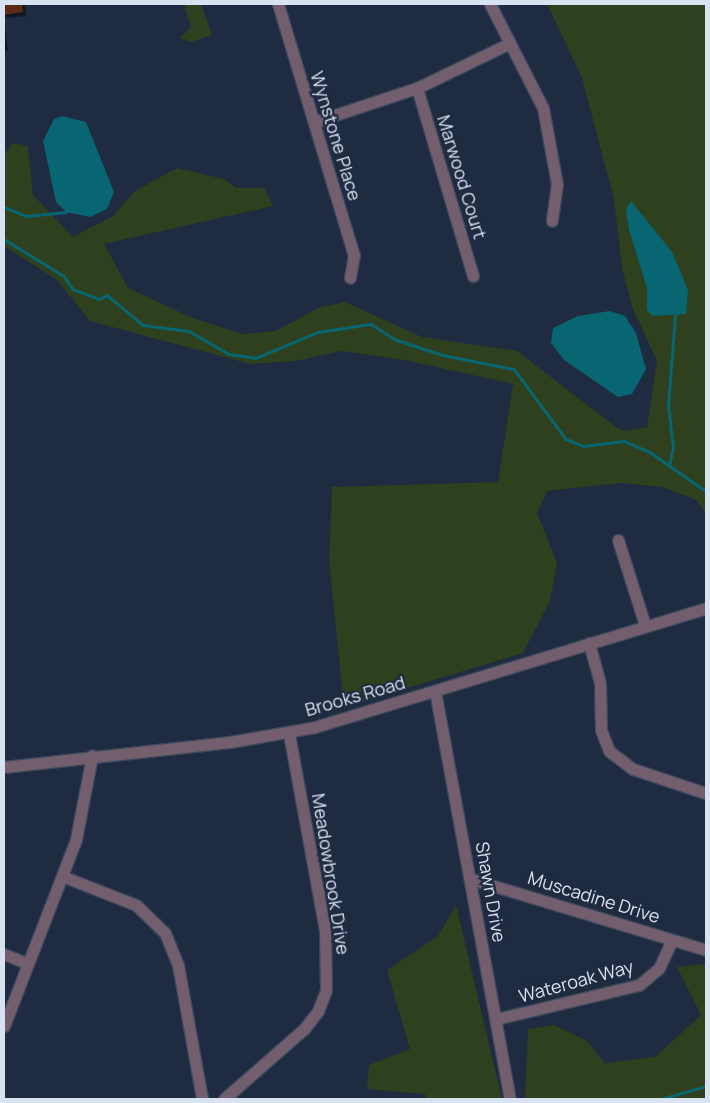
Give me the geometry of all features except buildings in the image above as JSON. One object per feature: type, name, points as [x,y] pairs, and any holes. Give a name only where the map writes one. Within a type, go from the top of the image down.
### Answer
[{"type":"street","name":"Wynstone Place","points":[[278,4],[354,255],[350,278]]},
{"type":"street","points":[[490,4],[543,108],[557,184],[552,221]]},
{"type":"street","points":[[314,122],[417,88],[510,43]]},
{"type":"street","name":"Marwood Court","points":[[417,88],[473,276]]},
{"type":"street","points":[[618,540],[645,625]]},
{"type":"street","name":"Brooks Road","points":[[4,767],[289,733],[435,691],[645,625],[706,608]]},
{"type":"street","points":[[589,643],[600,683],[601,730],[609,751],[632,768],[706,793]]},
{"type":"street","name":"Shawn Drive","points":[[435,691],[510,1099]]},
{"type":"street","name":"Meadowbrook Drive","points":[[224,1099],[304,1029],[318,1011],[326,990],[325,930],[289,733]]},
{"type":"street","points":[[4,1026],[82,819],[92,756]]},
{"type":"street","points":[[62,876],[136,906],[165,933],[178,966],[202,1099]]},
{"type":"street","name":"Muscadine Drive","points":[[471,879],[706,950]]},
{"type":"street","name":"Wateroak Way","points":[[496,1019],[639,985],[659,968],[672,940]]},
{"type":"street","points":[[4,954],[26,964]]},
{"type":"shaded area","points":[[184,4],[201,4],[212,35],[192,42],[180,38],[191,27]]},
{"type":"shaded area","points":[[547,4],[706,4],[706,513],[696,500],[663,487],[621,483],[547,491],[537,513],[557,563],[550,601],[523,653],[344,707],[329,560],[332,487],[498,482],[513,384],[405,360],[341,351],[295,361],[250,364],[90,321],[57,280],[4,246],[4,154],[13,143],[28,146],[33,195],[73,237],[113,216],[135,191],[177,168],[224,179],[236,188],[264,188],[273,206],[104,244],[128,288],[195,319],[243,334],[276,331],[318,308],[345,302],[422,337],[517,351],[616,427],[624,431],[647,427],[657,361],[633,309],[622,268],[614,199],[582,78]]},
{"type":"shaded area","points":[[62,116],[86,122],[114,192],[107,209],[90,217],[66,212],[56,202],[43,141],[54,119]]},
{"type":"shaded area","points":[[631,201],[672,252],[688,290],[686,314],[653,316],[647,310],[647,288],[629,230],[626,209]]},
{"type":"shaded area","points":[[610,311],[625,316],[636,333],[646,369],[632,394],[618,397],[564,360],[551,343],[553,328],[578,316]]},
{"type":"shaded area","points":[[456,905],[502,1099],[427,1099],[425,1094],[367,1089],[369,1065],[410,1049],[387,970],[438,936]]},
{"type":"shaded area","points":[[706,964],[706,1098],[525,1099],[528,1029],[554,1025],[587,1041],[605,1063],[655,1057],[701,1015],[677,967]]},
{"type":"waterway","points":[[4,207],[26,216],[66,212]]},
{"type":"waterway","points":[[4,239],[64,276],[73,289],[99,299],[107,295],[143,325],[189,331],[229,354],[256,358],[318,332],[371,324],[397,340],[443,355],[514,369],[566,439],[583,446],[624,441],[650,452],[706,491]]},
{"type":"waterway","points":[[669,465],[673,448],[668,406],[675,316]]},
{"type":"waterway","points":[[661,1099],[706,1086]]}]
